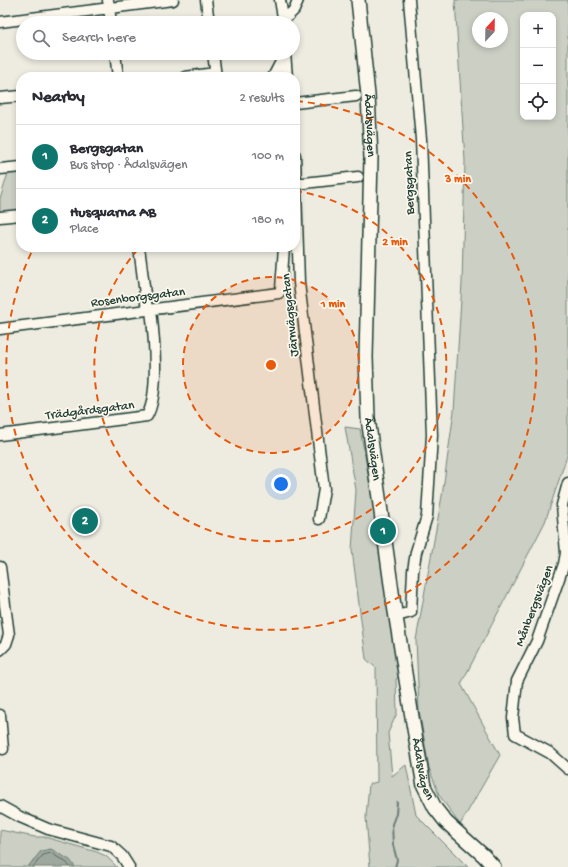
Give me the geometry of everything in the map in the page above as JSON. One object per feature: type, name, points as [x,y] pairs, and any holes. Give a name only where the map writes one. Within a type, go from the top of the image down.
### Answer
[{"type":"main road","name":"Ådalsvägen","points":[[358,0],[368,95],[370,158],[366,357],[368,418],[397,616],[424,786],[435,808],[446,822],[494,867]]},
{"type":"street","points":[[36,16],[109,4],[173,0]]},
{"type":"street","points":[[206,0],[208,16]]},
{"type":"street","points":[[280,0],[282,16]]},
{"type":"street","points":[[288,16],[294,10],[298,0]]},
{"type":"street","name":"Bergsgatan","points":[[397,616],[411,612],[413,571],[416,552],[427,516],[432,435],[421,139],[409,0]]},
{"type":"street","points":[[109,4],[110,16]]},
{"type":"street","points":[[0,22],[16,19]]},
{"type":"street","points":[[116,60],[117,72]]},
{"type":"street","points":[[214,60],[215,72]]},
{"type":"street","points":[[276,72],[282,60]]},
{"type":"street","points":[[286,60],[287,72]]},
{"type":"street","points":[[0,98],[16,96]]},
{"type":"street","points":[[300,102],[356,96]]},
{"type":"street","points":[[0,169],[16,167]]},
{"type":"street","points":[[300,184],[358,177]]},
{"type":"street","points":[[0,217],[16,215]]},
{"type":"street","points":[[140,252],[149,310]]},
{"type":"street","name":"Rosenborgsgatan","points":[[0,329],[279,294],[281,289],[284,252]]},
{"type":"street","name":"Järnvägsgatan","points":[[298,252],[299,284],[324,489],[319,518]]},
{"type":"street","name":"Trädgårdsgatan","points":[[0,435],[147,416],[152,405],[154,394],[154,334],[149,310]]},
{"type":"street","name":"Månbergsvägen","points":[[568,485],[562,505],[566,535],[566,553],[564,564],[537,641],[517,681],[513,718],[515,734],[550,753],[568,769]]},
{"type":"street","points":[[0,567],[9,635],[6,644],[0,650]]},
{"type":"street","points":[[0,715],[3,749]]},
{"type":"street","points":[[0,806],[32,823],[111,846],[122,856],[129,867]]},
{"type":"shaded area","points":[[455,0],[568,0],[568,453],[545,522],[461,684],[500,755],[460,825],[439,795],[429,768],[419,710],[416,640],[442,496],[454,411],[462,283],[465,161]]},
{"type":"shaded area","points":[[16,172],[16,212],[0,214],[0,199],[8,173]]},
{"type":"shaded area","points":[[345,427],[360,429],[377,522],[399,677],[396,679],[397,713],[388,733],[392,776],[406,765],[416,815],[468,867],[370,867],[366,817],[369,784],[377,782],[376,668],[366,659],[352,550],[356,490]]},
{"type":"shaded area","points":[[0,830],[35,837],[45,837],[97,852],[106,856],[117,867],[75,867],[34,859],[28,867],[0,867]]},
{"type":"water","points":[[51,849],[70,860],[75,867],[28,867],[41,851]]},
{"type":"waterway","points":[[395,867],[397,860],[393,845],[392,824],[396,814],[397,802]]},
{"type":"place","name":"Husqvarna AB","points":[[85,521]]},
{"type":"place","name":"Bergsgatan","points":[[383,531]]}]
